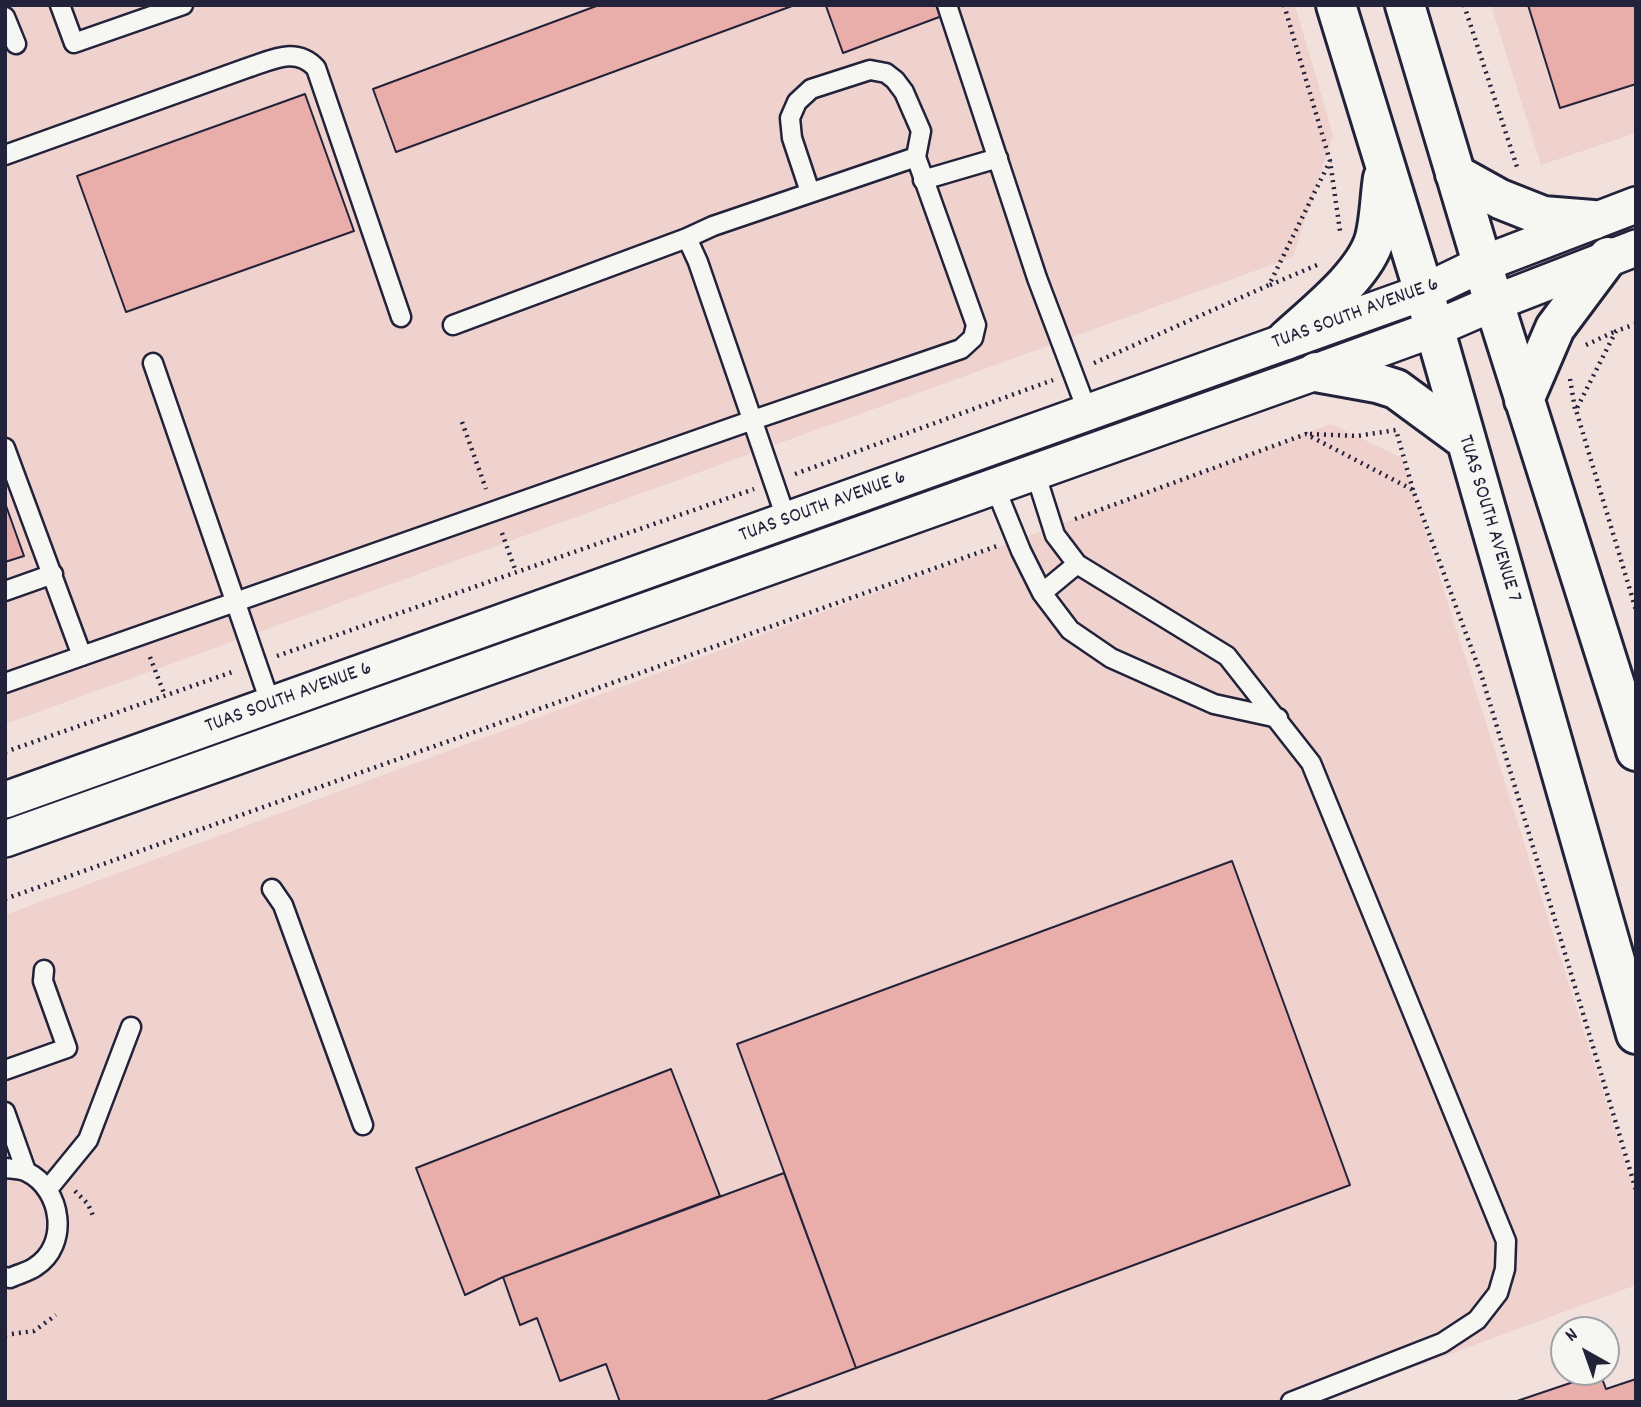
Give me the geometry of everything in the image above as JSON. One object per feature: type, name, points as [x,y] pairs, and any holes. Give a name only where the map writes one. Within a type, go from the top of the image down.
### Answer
[{"type":"street","name":"TUAS SOUTH AVENUE 7","points":[[1336,5],[1424,292],[1636,1034]]},
{"type":"street","points":[[1405,5],[1524,400],[1636,751]]},
{"type":"street","points":[[1286,340],[1361,265],[1375,239],[1384,168]]},
{"type":"street","points":[[1455,174],[1500,199],[1544,216],[1593,220]]},
{"type":"street","name":"TUAS SOUTH AVENUE 6","points":[[5,800],[1424,292],[1482,264],[1636,205]]},
{"type":"street","points":[[1524,400],[1555,328],[1622,253]]},
{"type":"street","name":"TUAS SOUTH AVENUE 6","points":[[5,839],[1316,372],[1434,329],[1622,253]]},
{"type":"street","points":[[1316,372],[1396,389],[1464,439]]},
{"type":"lane","points":[[61,5],[74,43],[183,5]]},
{"type":"lane","points":[[947,5],[1037,278],[1088,412]]},
{"type":"lane","points":[[5,17],[16,44]]},
{"type":"lane","points":[[5,155],[247,68],[295,55],[307,58],[316,68],[401,317]]},
{"type":"lane","points":[[5,683],[961,349],[973,338],[976,325],[916,157],[921,131],[904,92],[886,73],[870,69],[811,89],[797,102],[790,118],[792,138],[810,192]]},
{"type":"lane","points":[[453,326],[713,226],[916,157]]},
{"type":"lane","points":[[923,180],[998,158]]},
{"type":"lane","points":[[687,238],[698,262],[787,521]]},
{"type":"lane","points":[[153,363],[271,705]]},
{"type":"lane","points":[[5,448],[82,656]]},
{"type":"lane","points":[[1035,472],[1055,535],[1077,564],[1227,656],[1311,763],[1506,1241],[1505,1269],[1498,1293],[1477,1320],[1441,1343],[1291,1402]]},
{"type":"lane","points":[[995,487],[1042,593],[1070,630],[1111,658],[1214,704],[1278,718]]},
{"type":"lane","points":[[1042,593],[1077,564]]},
{"type":"lane","points":[[5,591],[53,574]]},
{"type":"lane","points":[[272,889],[283,905],[363,1125]]},
{"type":"lane","points":[[5,1070],[67,1048],[43,981],[44,970]]},
{"type":"lane","points":[[48,1189],[88,1140],[131,1027]]},
{"type":"lane","points":[[5,1112],[26,1171],[48,1189],[59,1216],[54,1245],[36,1267],[10,1278],[5,1277]]},
{"type":"lane","points":[[5,1168],[26,1171]]},
{"type":"path","points":[[1284,5],[1330,161],[1341,240]]},
{"type":"path","points":[[1464,5],[1521,178]]},
{"type":"path","points":[[1269,285],[1330,161]]},
{"type":"path","points":[[5,752],[774,482],[1073,372],[1318,264]]},
{"type":"path","points":[[1578,349],[1636,324]]},
{"type":"path","points":[[1576,410],[1616,331]]},
{"type":"path","points":[[1568,368],[1576,410],[1636,610]]},
{"type":"path","points":[[1053,527],[1306,434],[1357,436],[1396,430],[1413,490],[1482,677],[1636,1190]]},
{"type":"path","points":[[1306,434],[1413,490]]},
{"type":"path","points":[[5,899],[1016,539]]},
{"type":"path","points":[[149,656],[165,696]]},
{"type":"path","points":[[74,1191],[88,1204],[94,1218]]},
{"type":"path","points":[[5,1335],[34,1331],[56,1315]]},
{"type":"shaded area","points":[[5,5],[1295,5],[1333,135],[1293,257],[5,724]]},
{"type":"shaded area","points":[[1491,5],[1636,5],[1636,133],[1541,165]]},
{"type":"shaded area","points":[[1331,424],[1402,458],[1636,1196],[1636,1285],[1321,1402],[5,1402],[5,915]]},
{"type":"building","points":[[599,5],[792,6],[396,152],[373,89]]},
{"type":"building","points":[[938,5],[942,16],[843,53],[826,6]]},
{"type":"building","points":[[1528,5],[1636,5],[1636,84],[1560,108]]},
{"type":"building","points":[[305,94],[354,231],[126,312],[77,176]]},
{"type":"building","points":[[5,503],[24,556],[5,562]]},
{"type":"building","points":[[1232,861],[1350,1185],[856,1368],[737,1044]]},
{"type":"building","points":[[671,1069],[720,1196],[503,1277],[465,1295],[416,1168]]},
{"type":"building","points":[[784,1173],[856,1368],[764,1402],[620,1402],[606,1364],[560,1381],[537,1318],[520,1325],[503,1277]]},
{"type":"building","points":[[1636,1379],[1636,1402],[1514,1402],[1561,1386],[1605,1386],[1606,1389]]}]
